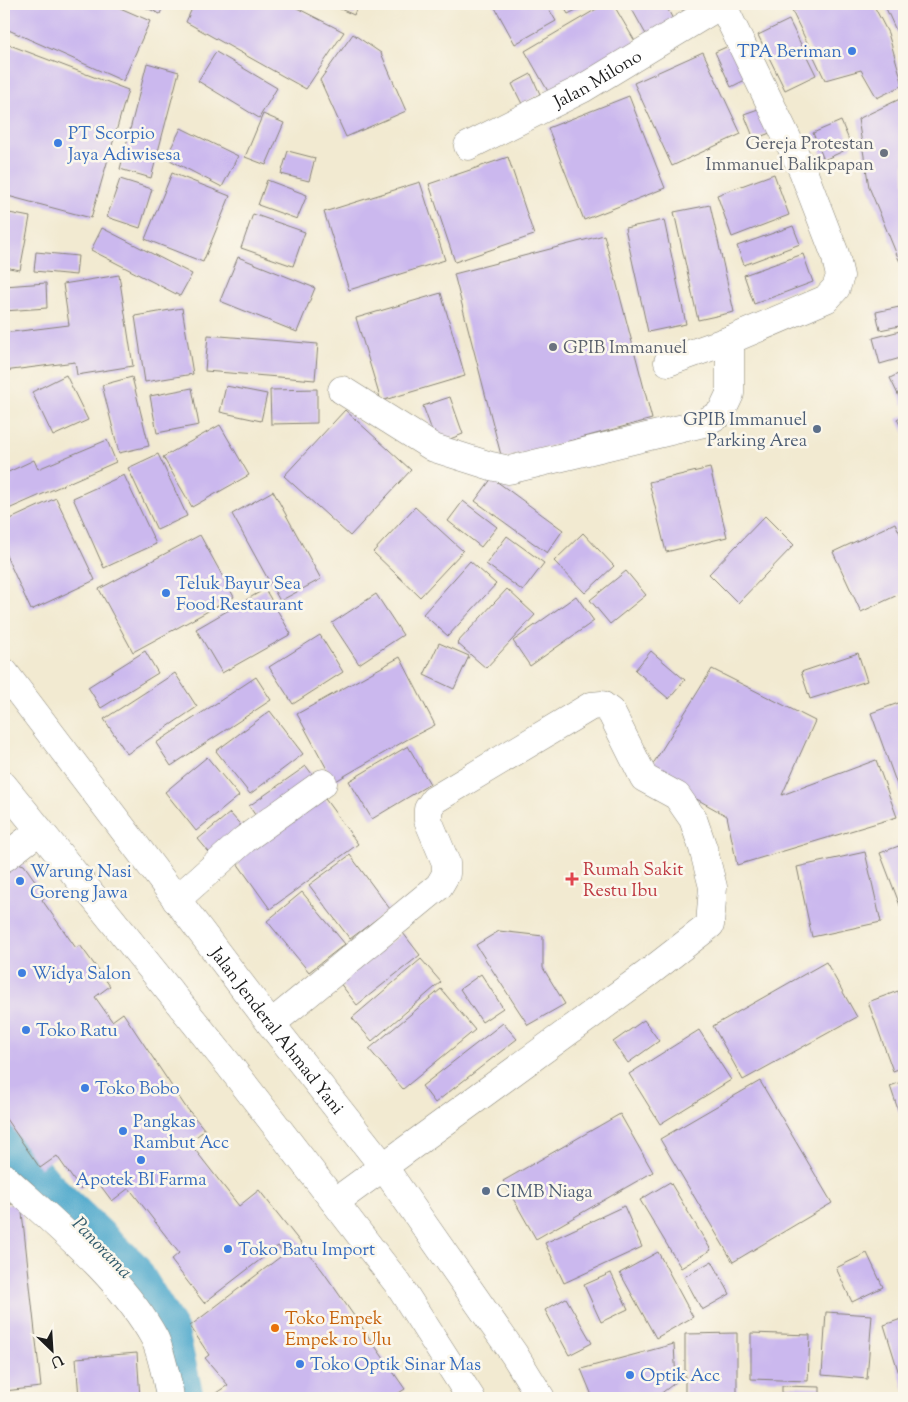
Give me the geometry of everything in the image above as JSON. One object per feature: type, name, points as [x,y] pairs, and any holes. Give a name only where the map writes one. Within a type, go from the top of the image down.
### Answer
[{"type":"main road","name":"Jalan Milono","points":[[468,146],[582,89],[722,4]]},
{"type":"main road","points":[[668,362],[730,340],[826,300],[836,288],[840,276],[835,254],[803,171],[722,4]]},
{"type":"main road","points":[[342,390],[434,448],[509,470],[704,424],[721,413],[730,394],[730,340]]},
{"type":"main road","name":"Jalan Jenderal Ahmad Yani","points":[[4,672],[271,1024],[383,1166],[514,1354],[541,1398]]},
{"type":"main road","points":[[271,1024],[440,886],[446,874],[446,863],[428,820],[428,809],[434,800],[590,706],[602,705],[611,712],[644,778],[677,796],[693,819],[703,848],[713,888],[710,925],[647,974],[335,1202]]},
{"type":"main road","points":[[176,900],[245,839],[323,783]]},
{"type":"main road","points":[[4,786],[230,1065],[398,1284],[471,1398]]},
{"type":"main road","points":[[4,858],[40,832]]},
{"type":"main road","points":[[4,1177],[60,1228],[110,1278],[142,1318],[156,1341],[170,1398]]},
{"type":"building","points":[[4,4],[111,4],[150,21],[123,81],[4,28]]},
{"type":"building","points":[[138,4],[164,4],[160,14]]},
{"type":"building","points":[[194,4],[289,4],[344,32],[306,89],[186,22]]},
{"type":"building","points":[[329,4],[358,4],[354,15]]},
{"type":"building","points":[[493,4],[546,4],[556,21],[515,44]]},
{"type":"building","points":[[562,4],[588,4],[568,14]]},
{"type":"building","points":[[605,4],[613,4],[636,43],[549,93],[525,51]]},
{"type":"building","points":[[629,4],[665,4],[675,23],[648,38]]},
{"type":"building","points":[[678,4],[693,4],[682,10]]},
{"type":"building","name":"TPA Beriman","points":[[812,4],[873,4],[888,33],[903,85],[877,98],[861,70],[825,80],[792,11]]},
{"type":"building","points":[[884,4],[904,4],[904,48]]},
{"type":"building","points":[[789,20],[816,75],[785,90],[758,35]]},
{"type":"building","points":[[353,34],[381,53],[406,111],[346,137],[320,80]]},
{"type":"building","name":"PT Scorpio Jaya Adiwisesa","points":[[7,44],[128,90],[91,218],[4,195],[4,54]]},
{"type":"building","points":[[733,44],[749,78],[731,87],[715,52]]},
{"type":"building","points":[[216,52],[277,88],[259,118],[198,81]]},
{"type":"building","points":[[703,52],[741,134],[672,166],[634,83]]},
{"type":"building","points":[[147,63],[179,72],[151,178],[120,169]]},
{"type":"building","points":[[531,74],[540,94],[522,104],[512,84]]},
{"type":"building","points":[[629,96],[665,188],[584,220],[548,128]]},
{"type":"building","name":"Gereja Protestan Immanuel Balikpapan","points":[[904,97],[904,267],[899,260],[869,187],[858,119]]},
{"type":"building","points":[[761,108],[770,133],[754,139],[744,114]]},
{"type":"building","points":[[263,114],[284,123],[266,165],[245,157]]},
{"type":"building","points":[[841,121],[852,147],[824,160],[813,133]]},
{"type":"building","points":[[181,128],[238,156],[222,187],[166,158]]},
{"type":"building","points":[[288,151],[315,158],[309,181],[281,174]]},
{"type":"building","points":[[508,157],[534,235],[455,262],[429,184]]},
{"type":"building","points":[[172,173],[230,196],[203,262],[145,239]]},
{"type":"building","points":[[774,174],[789,215],[732,237],[717,195]]},
{"type":"building","points":[[120,179],[152,189],[140,228],[107,217]]},
{"type":"building","points":[[267,180],[307,195],[297,219],[258,205]]},
{"type":"building","points":[[420,182],[445,260],[349,290],[324,212]]},
{"type":"building","points":[[710,205],[734,312],[698,320],[674,212]]},
{"type":"building","points":[[4,212],[30,217],[20,270],[4,267]]},
{"type":"building","points":[[253,214],[305,232],[293,266],[241,248]]},
{"type":"building","points":[[664,220],[686,324],[648,332],[625,228]]},
{"type":"building","points":[[793,226],[800,244],[744,265],[737,246]]},
{"type":"building","points":[[102,228],[192,274],[180,296],[91,250]]},
{"type":"building","name":"GPIB Immanuel","points":[[604,235],[652,419],[502,459],[454,274]]},
{"type":"building","points":[[36,252],[78,256],[76,275],[34,271]]},
{"type":"building","points":[[803,254],[813,282],[754,304],[744,275]]},
{"type":"building","points":[[238,257],[315,288],[297,332],[220,301]]},
{"type":"building","points":[[119,275],[133,366],[77,375],[75,362],[4,371],[4,333],[69,325],[63,284]]},
{"type":"building","points":[[46,283],[47,308],[4,311],[4,286]]},
{"type":"building","points":[[441,293],[465,376],[381,401],[356,318]]},
{"type":"building","points":[[904,306],[904,325],[880,330],[876,312]]},
{"type":"building","points":[[182,308],[193,374],[145,382],[135,316]]},
{"type":"building","points":[[904,330],[904,357],[880,364],[873,338]]},
{"type":"building","points":[[208,335],[318,344],[315,380],[205,371]]},
{"type":"building","points":[[904,371],[904,404],[903,405],[890,378]]},
{"type":"building","points":[[66,375],[88,420],[53,436],[32,392]]},
{"type":"building","points":[[132,377],[149,446],[119,453],[102,385]]},
{"type":"building","points":[[226,386],[267,394],[261,421],[220,412]]},
{"type":"building","points":[[192,388],[199,425],[157,433],[150,396]]},
{"type":"building","points":[[317,389],[317,423],[271,424],[270,390]]},
{"type":"building","points":[[450,397],[463,434],[437,444],[423,406]]},
{"type":"building","points":[[345,410],[411,470],[350,536],[284,476]]},
{"type":"building","points":[[904,415],[904,433],[897,419]]},
{"type":"building","points":[[220,425],[249,475],[192,507],[163,457]]},
{"type":"building","points":[[107,440],[116,462],[4,511],[4,474],[34,460],[38,469]]},
{"type":"building","points":[[158,454],[187,516],[157,530],[128,468]]},
{"type":"building","points":[[710,468],[727,537],[666,552],[649,482]]},
{"type":"building","points":[[124,475],[156,544],[104,568],[73,498]]},
{"type":"building","points":[[492,478],[563,530],[547,553],[475,501]]},
{"type":"building","points":[[273,491],[321,579],[280,601],[232,514]]},
{"type":"building","points":[[56,498],[95,580],[31,610],[4,551],[4,522]]},
{"type":"building","points":[[463,501],[497,527],[481,547],[448,521]]},
{"type":"building","points":[[415,507],[463,551],[420,597],[373,552]]},
{"type":"building","points":[[765,516],[794,545],[738,603],[709,574]]},
{"type":"building","points":[[895,523],[904,542],[904,592],[861,612],[833,552]]},
{"type":"building","points":[[583,533],[614,566],[585,593],[554,561]]},
{"type":"building","name":"Teluk Bayur Sea Food Restaurant","points":[[200,535],[234,597],[133,652],[99,589]]},
{"type":"building","points":[[507,536],[544,563],[523,591],[486,564]]},
{"type":"building","points":[[470,561],[496,584],[448,636],[423,614]]},
{"type":"building","points":[[626,571],[646,595],[610,624],[590,600]]},
{"type":"building","points":[[265,589],[291,634],[222,673],[196,629]]},
{"type":"building","points":[[507,589],[535,615],[486,668],[457,643]]},
{"type":"building","points":[[376,594],[403,635],[359,664],[332,623]]},
{"type":"building","points":[[576,596],[594,621],[530,666],[513,641]]},
{"type":"building","points":[[320,635],[343,672],[293,704],[269,667]]},
{"type":"building","points":[[439,643],[469,656],[454,689],[424,675]]},
{"type":"building","points":[[145,651],[158,673],[101,708],[88,687]]},
{"type":"building","points":[[651,651],[685,680],[669,699],[635,670]]},
{"type":"building","points":[[858,653],[867,681],[810,699],[801,672]]},
{"type":"building","points":[[400,657],[435,725],[334,782],[297,714]]},
{"type":"building","points":[[712,669],[815,721],[782,795],[876,760],[897,817],[737,865],[727,816],[648,772]]},
{"type":"building","points":[[175,673],[197,707],[127,754],[104,719]]},
{"type":"building","points":[[256,677],[271,700],[171,766],[156,743]]},
{"type":"building","points":[[904,701],[904,804],[871,713]]},
{"type":"building","points":[[270,711],[303,754],[250,794],[216,751]]},
{"type":"building","points":[[408,746],[430,784],[372,819],[349,781]]},
{"type":"building","points":[[207,757],[239,796],[196,831],[165,792]]},
{"type":"building","points":[[306,766],[318,782],[260,822],[249,806]]},
{"type":"building","points":[[320,792],[358,844],[270,909],[232,856]]},
{"type":"building","points":[[230,813],[246,831],[214,858],[198,839]]},
{"type":"building","points":[[904,844],[904,916],[880,853]]},
{"type":"building","points":[[865,852],[881,922],[812,937],[797,867]]},
{"type":"building","points":[[350,855],[390,909],[350,939],[309,885]]},
{"type":"building","points":[[11,861],[24,865],[46,896],[42,900],[76,948],[80,945],[110,986],[95,997],[112,1021],[123,1013],[185,1106],[205,1130],[189,1142],[239,1206],[259,1190],[322,1270],[405,1389],[391,1398],[219,1398],[216,1393],[228,1385],[205,1358],[209,1355],[190,1326],[284,1254],[278,1246],[204,1303],[171,1260],[179,1253],[129,1188],[112,1201],[94,1177],[80,1189],[57,1156],[40,1168],[4,1116],[4,866]]},
{"type":"building","points":[[302,892],[345,944],[309,972],[267,921]]},
{"type":"building","points":[[499,931],[543,936],[543,968],[565,1004],[528,1025],[476,945]]},
{"type":"building","points":[[403,933],[420,955],[357,1005],[339,982]]},
{"type":"building","points":[[421,959],[441,982],[372,1041],[352,1018]]},
{"type":"building","points":[[826,962],[857,1017],[743,1080],[713,1026]]},
{"type":"building","points":[[481,974],[503,1008],[482,1022],[460,989]]},
{"type":"building","points":[[441,989],[475,1030],[403,1089],[369,1049]]},
{"type":"building","points":[[898,991],[904,1009],[904,1067],[893,1071],[868,1002]]},
{"type":"building","points":[[644,1020],[659,1041],[628,1063],[613,1042]]},
{"type":"building","points":[[503,1023],[517,1039],[435,1103],[422,1086]]},
{"type":"building","points":[[699,1030],[731,1080],[660,1124],[629,1074]]},
{"type":"building","points":[[760,1081],[832,1203],[733,1262],[660,1139]]},
{"type":"building","points":[[904,1081],[904,1127],[890,1086]]},
{"type":"building","points":[[620,1114],[653,1172],[536,1239],[503,1181]]},
{"type":"building","points":[[670,1182],[711,1250],[681,1268],[640,1200]]},
{"type":"building","points":[[21,1203],[41,1387],[4,1391],[4,1205]]},
{"type":"building","points":[[624,1206],[642,1247],[564,1283],[545,1243]]},
{"type":"building","points":[[658,1252],[693,1317],[656,1338],[620,1273]]},
{"type":"building","points":[[867,1253],[883,1287],[852,1302],[836,1268]]},
{"type":"building","points":[[712,1261],[730,1294],[702,1310],[684,1277]]},
{"type":"building","points":[[611,1273],[628,1309],[601,1322],[584,1285]]},
{"type":"building","points":[[566,1298],[592,1343],[569,1355],[545,1310]]},
{"type":"building","points":[[826,1312],[872,1315],[867,1379],[822,1375]]},
{"type":"building","points":[[904,1318],[904,1390],[884,1325]]},
{"type":"building","points":[[737,1333],[737,1398],[685,1398],[685,1334]]},
{"type":"building","points":[[751,1333],[810,1335],[808,1381],[751,1379]]},
{"type":"building","name":"Optik Acc","points":[[674,1344],[676,1382],[655,1398],[593,1398],[581,1369]]},
{"type":"building","points":[[137,1353],[140,1398],[79,1398],[76,1358]]},
{"type":"building","points":[[782,1386],[820,1387],[820,1398],[782,1398]]},
{"type":"building","points":[[64,1394],[65,1398],[34,1398],[34,1397]]},
{"type":"waterway","name":"Panorama","points":[[4,1141],[45,1189],[129,1269],[168,1333],[183,1398]]},
{"type":"place","name":"TPA Beriman","points":[[852,51]]},
{"type":"place","name":"PT Scorpio Jaya Adiwisesa","points":[[58,143]]},
{"type":"place","name":"Gereja Protestan Immanuel Balikpapan","points":[[884,153]]},
{"type":"place","name":"GPIB Immanuel","points":[[553,347]]},
{"type":"place","name":"GPIB Immanuel Parking Area","points":[[817,429]]},
{"type":"place","name":"Teluk Bayur Sea Food Restaurant","points":[[166,593]]},
{"type":"place","name":"Rumah Sakit Restu Ibu","points":[[572,879]]},
{"type":"place","name":"Warung Nasi Goreng Jawa","points":[[20,881]]},
{"type":"place","name":"Widya Salon","points":[[22,973]]},
{"type":"place","name":"Toko Ratu","points":[[26,1030]]},
{"type":"place","name":"Toko Bobo","points":[[85,1088]]},
{"type":"place","name":"Pangkas Rambut Acc","points":[[123,1131]]},
{"type":"place","name":"Apotek BI Farma","points":[[141,1160]]},
{"type":"place","name":"CIMB Niaga","points":[[486,1191]]},
{"type":"place","name":"Toko Batu Import","points":[[228,1249]]},
{"type":"place","name":"Toko Empek Empek 10 Ulu","points":[[275,1328]]},
{"type":"place","name":"Toko Optik Sinar Mas","points":[[300,1364]]},
{"type":"place","name":"Optik Acc","points":[[630,1375]]}]
